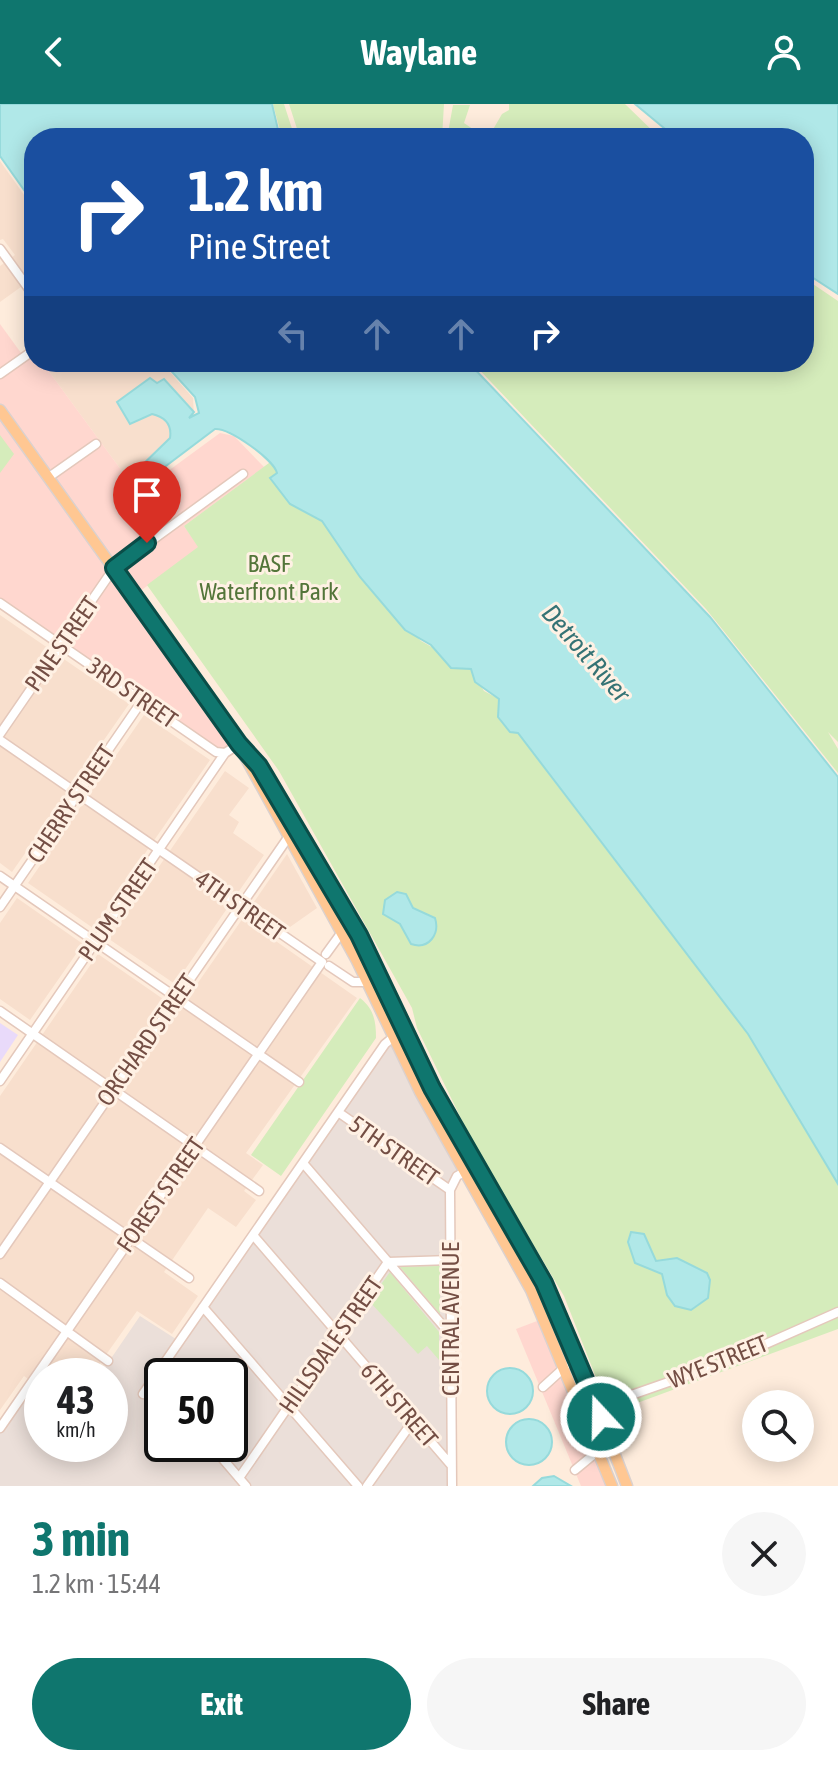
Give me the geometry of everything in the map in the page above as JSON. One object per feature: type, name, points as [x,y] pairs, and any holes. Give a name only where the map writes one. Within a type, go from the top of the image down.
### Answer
[{"type":"main road","points":[[0,410],[239,744],[259,766],[359,935],[404,1031],[476,1166],[544,1283],[627,1486]]},
{"type":"main road","points":[[239,744],[287,839],[342,932],[464,1172],[531,1290],[612,1486]]},
{"type":"main road","points":[[531,1290],[544,1283]]},
{"type":"main road","points":[[583,1412],[597,1407]]},
{"type":"street","points":[[2,255],[24,283]]},
{"type":"street","points":[[0,374],[24,357]]},
{"type":"street","points":[[49,477],[96,444]]},
{"type":"street","name":"PINE STREET","points":[[0,734],[114,568],[243,474]]},
{"type":"street","name":"3RD STREET","points":[[0,603],[216,752],[225,753]]},
{"type":"street","name":"CHERRY STREET","points":[[0,907],[142,701]]},
{"type":"street","name":"4TH STREET","points":[[0,740],[353,982],[367,982]]},
{"type":"street","name":"PLUM STREET","points":[[0,1081],[225,753],[239,744]]},
{"type":"street","name":"ORCHARD STREET","points":[[0,1254],[240,905],[287,839],[299,833]]},
{"type":"street","points":[[0,876],[299,1082]]},
{"type":"street","name":"FOREST STREET","points":[[1,1423],[258,1053],[326,961],[342,932]]},
{"type":"street","points":[[0,1011],[259,1191]]},
{"type":"street","points":[[168,1358],[338,1112],[393,1036],[404,1031]]},
{"type":"street","name":"5TH STREET","points":[[338,1112],[450,1190]]},
{"type":"street","points":[[0,1148],[189,1278]]},
{"type":"street","points":[[303,1163],[451,1336]]},
{"type":"street","points":[[450,1190],[452,1182],[476,1166]]},
{"type":"street","name":"CENTRAL AVENUE","points":[[450,1190],[452,1486]]},
{"type":"street","name":"6TH STREET","points":[[253,1235],[452,1466]]},
{"type":"street","name":"HILLSDALE STREET","points":[[239,1478],[388,1262],[451,1260]]},
{"type":"street","points":[[0,1283],[104,1358]]},
{"type":"street","points":[[203,1307],[358,1486]]},
{"type":"street","name":"WYE STREET","points":[[597,1407],[723,1363],[838,1312]]},
{"type":"street","points":[[543,1387],[565,1367]]},
{"type":"street","points":[[367,1486],[413,1421]]},
{"type":"street","points":[[575,1470],[598,1451]]},
{"type":"street","points":[[225,1462],[246,1486]]},
{"type":"shaded area","points":[[0,161],[24,195],[24,285],[0,302],[0,266],[15,255],[3,239],[0,240]]},
{"type":"shaded area","points":[[0,324],[24,357],[24,372],[49,372],[138,493],[220,433],[234,436],[264,467],[184,526],[199,547],[135,595],[239,744],[225,753],[0,603]]},
{"type":"shaded area","points":[[49,372],[170,372],[193,398],[194,416],[127,478]]},
{"type":"shaded area","points":[[0,615],[129,704],[12,872],[0,863]]},
{"type":"shaded area","points":[[144,715],[210,760],[93,928],[28,883]]},
{"type":"shaded area","points":[[225,771],[249,788],[229,815],[239,822],[233,833],[264,855],[175,984],[109,939]]},
{"type":"shaded area","points":[[287,854],[317,908],[290,927],[254,902]]},
{"type":"shaded area","points":[[17,898],[83,944],[30,1020],[0,999],[0,923]]},
{"type":"shaded area","points":[[243,918],[357,998],[246,1153],[263,1165],[244,1191],[256,1200],[236,1227],[208,1208],[164,1272],[198,1296],[172,1334],[137,1311],[104,1358],[24,1358],[24,1376],[0,1410],[0,1096],[98,954],[179,1010]]},
{"type":"shaded area","points":[[0,1023],[18,1035],[0,1062]]},
{"type":"shaded area","points":[[393,1036],[464,1172],[452,1182],[452,1486],[0,1486],[0,1428],[24,1393],[24,1462],[128,1462],[128,1358],[111,1358],[140,1316],[179,1341]]},
{"type":"shaded area","points":[[545,1318],[612,1486],[581,1486],[516,1329]]},
{"type":"green space","points":[[273,104],[284,104],[292,128],[279,128]]},
{"type":"green space","points":[[289,104],[444,104],[443,128],[297,128]]},
{"type":"green space","points":[[509,104],[625,104],[650,128],[494,128],[502,114],[509,110]]},
{"type":"green space","points":[[453,105],[470,105],[464,123],[471,128],[449,128]]},
{"type":"green space","points":[[814,285],[838,301],[838,742],[828,732],[838,749],[838,773],[706,609],[481,372],[814,372]]},
{"type":"green space","points":[[0,435],[14,454],[0,473]]},
{"type":"green space","name":"BASF Waterfront Park","points":[[273,463],[277,473],[270,478],[298,506],[322,521],[360,577],[421,641],[471,669],[484,691],[499,699],[550,776],[748,1034],[838,1184],[838,1329],[610,1413],[564,1296],[474,1145],[417,1028],[412,1008],[279,771],[147,585],[198,547],[184,526]]},
{"type":"green space","points":[[360,998],[373,1016],[376,1038],[281,1176],[251,1155]]},
{"type":"green space","points":[[440,1266],[440,1314],[400,1267]]},
{"type":"green space","points":[[390,1272],[439,1332],[439,1360],[427,1346],[418,1354],[369,1301]]},
{"type":"water","points":[[0,104],[272,104],[278,128],[24,128],[24,190],[0,156]]},
{"type":"water","points":[[635,104],[838,104],[838,294],[814,278],[814,128],[664,128]]},
{"type":"water","name":"Detroit River","points":[[172,372],[477,372],[710,617],[838,777],[838,1184],[748,1034],[518,733],[510,732],[498,717],[499,699],[475,682],[471,669],[451,668],[431,645],[405,630],[360,577],[322,521],[290,504],[270,478],[277,473],[268,460],[240,439],[215,429],[138,487],[131,476],[170,438],[170,429],[164,419],[152,414],[130,424],[117,402],[150,378],[157,383],[164,379],[194,412],[189,418],[199,413],[195,397]]},
{"type":"water","points":[[397,892],[406,894],[413,908],[435,918],[436,930],[428,943],[411,944],[400,924],[383,914],[385,900]]},
{"type":"water","points":[[631,1232],[644,1234],[656,1261],[677,1258],[707,1273],[710,1280],[708,1298],[691,1310],[675,1306],[667,1295],[662,1274],[635,1263],[628,1242]]},
{"type":"water","points":[[510,1368],[526,1375],[533,1391],[526,1407],[510,1414],[494,1407],[487,1391],[494,1375]]},
{"type":"water","points":[[529,1419],[545,1426],[552,1442],[545,1458],[529,1465],[513,1458],[506,1442],[513,1426]]},
{"type":"water","points":[[554,1476],[571,1486],[533,1486],[542,1478]]},
{"type":"route","points":[[147,543],[114,568],[239,744],[259,766],[359,935],[432,1088],[544,1283],[601,1417]]}]
